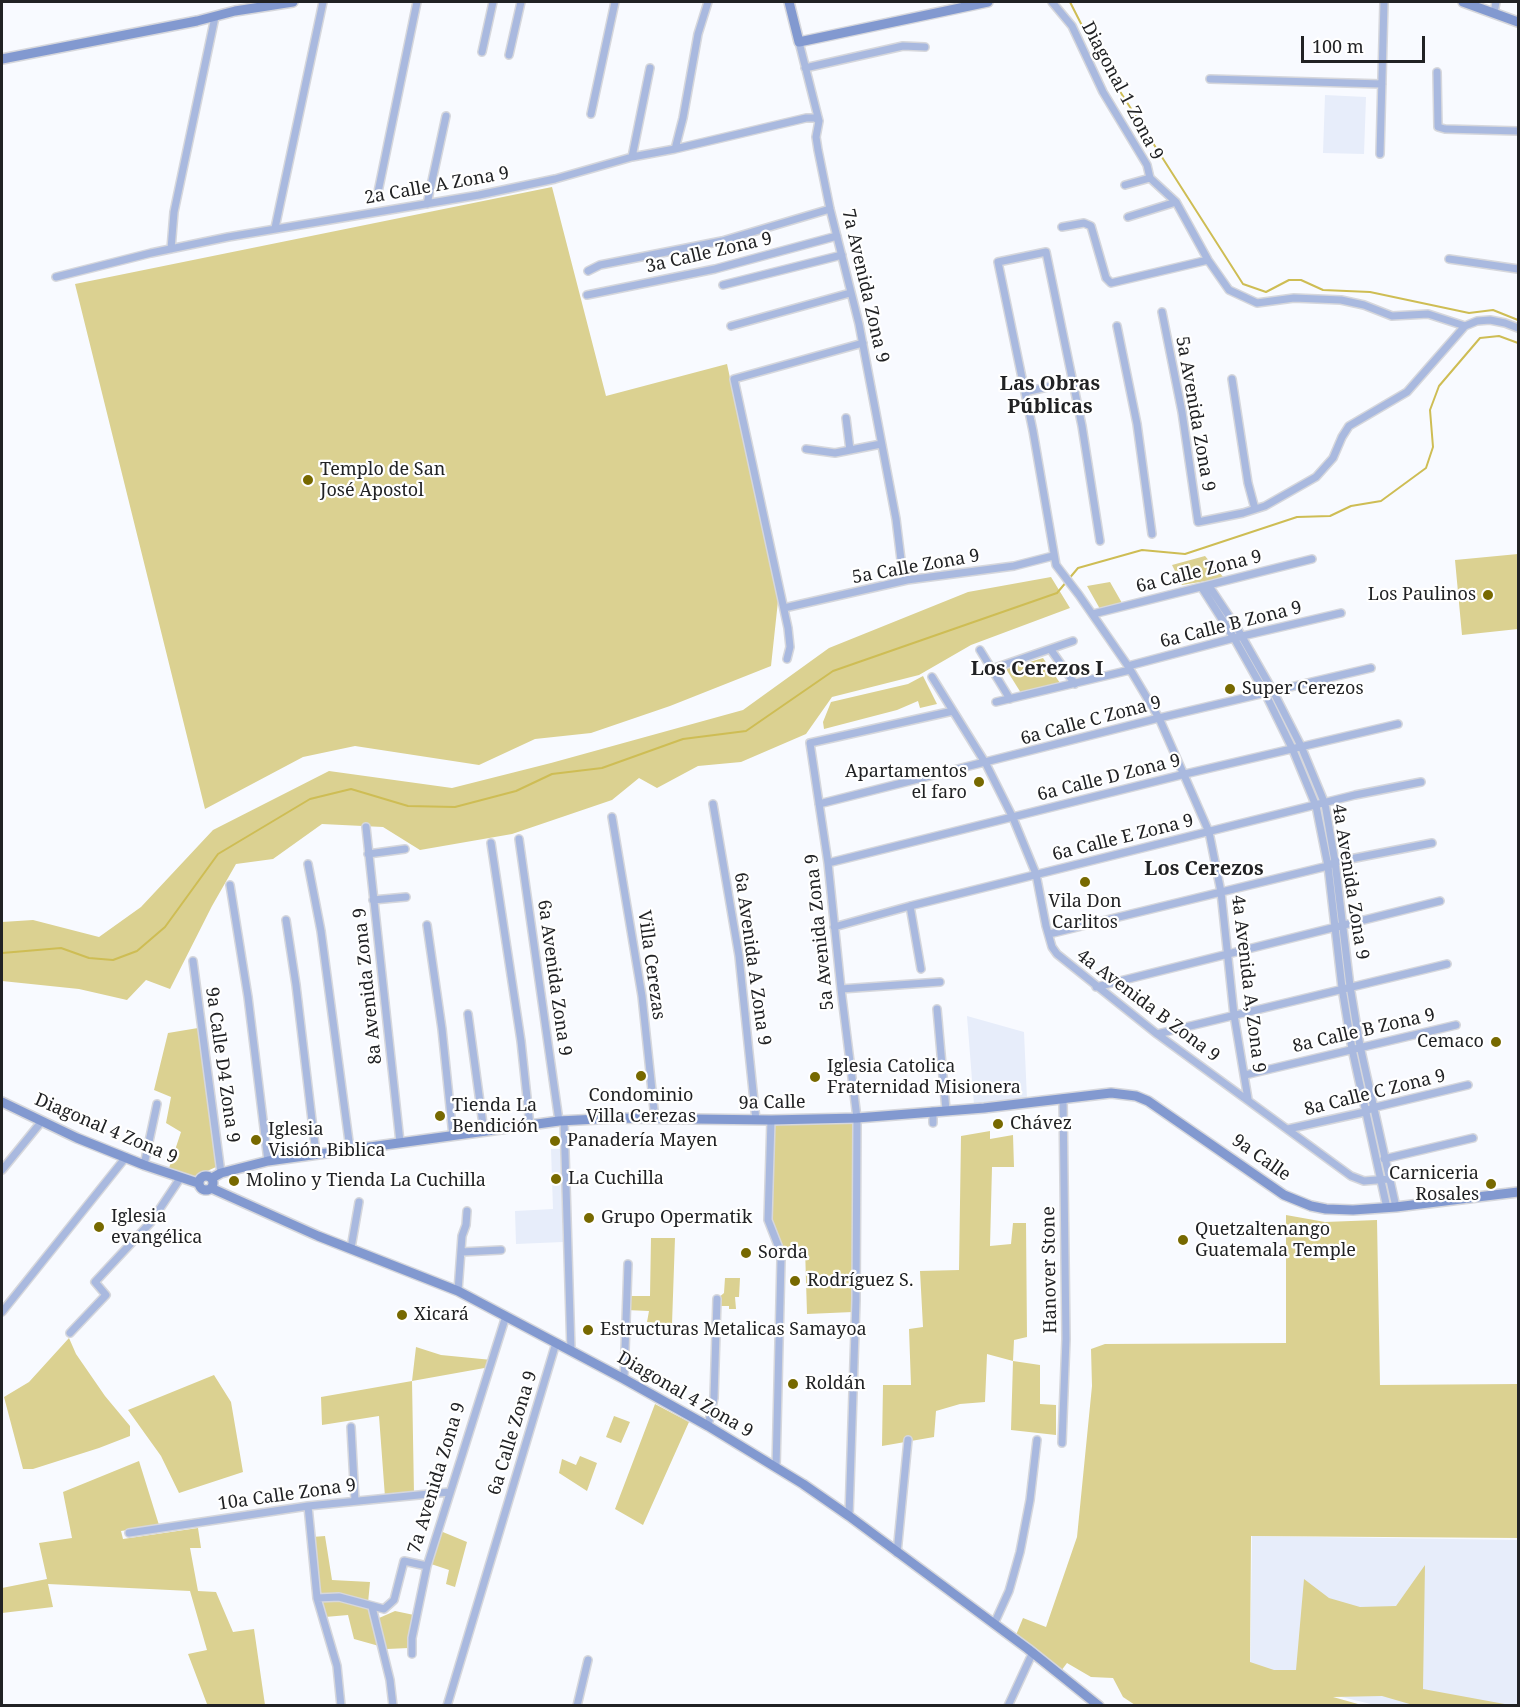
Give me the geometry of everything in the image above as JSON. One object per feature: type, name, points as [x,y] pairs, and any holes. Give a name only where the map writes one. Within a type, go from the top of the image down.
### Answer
[{"type":"street","points":[[2,59],[215,17],[235,11],[293,2]]},
{"type":"street","points":[[275,228],[323,2]]},
{"type":"street","points":[[377,197],[417,2]]},
{"type":"street","points":[[482,52],[492,2]]},
{"type":"street","points":[[509,55],[521,2]]},
{"type":"street","points":[[591,114],[615,2]]},
{"type":"street","points":[[675,149],[697,40],[708,2]]},
{"type":"street","name":"7a Avenida Zona 9","points":[[789,2],[819,121],[816,137],[830,209],[862,343],[896,519],[902,568],[907,580]]},
{"type":"street","points":[[799,42],[988,2]]},
{"type":"street","name":"Diagonal 1 Zona 9","points":[[1052,2],[1072,26],[1103,92],[1147,165],[1150,178],[1176,202],[1208,260],[1229,290],[1257,303],[1294,298],[1341,300],[1364,305],[1392,316],[1428,314],[1465,326]]},
{"type":"street","points":[[1380,154],[1384,2]]},
{"type":"street","points":[[1463,2],[1518,22]]},
{"type":"street","points":[[1494,13],[1496,2]]},
{"type":"street","points":[[171,249],[178,192],[215,17]]},
{"type":"street","points":[[805,68],[896,47],[925,47]]},
{"type":"street","points":[[632,157],[650,68]]},
{"type":"street","points":[[1437,72],[1438,127],[1518,131]]},
{"type":"street","points":[[1210,80],[1382,84]]},
{"type":"street","points":[[427,204],[446,116]]},
{"type":"street","name":"2a Calle A Zona 9","points":[[56,277],[171,249],[275,228],[427,204],[555,179],[632,157],[806,118],[811,117],[819,121]]},
{"type":"street","points":[[1125,185],[1150,178]]},
{"type":"street","points":[[1128,217],[1176,202]]},
{"type":"street","points":[[588,271],[600,265],[687,246],[722,241],[830,209]]},
{"type":"street","points":[[1062,227],[1084,223],[1091,226],[1108,282],[1113,283],[1208,260]]},
{"type":"street","name":"3a Calle Zona 9","points":[[587,295],[715,269],[837,236]]},
{"type":"street","points":[[1053,556],[1025,392],[998,262],[1046,252],[1074,381],[1100,541]]},
{"type":"street","points":[[723,285],[842,255]]},
{"type":"street","points":[[1449,259],[1518,269]]},
{"type":"street","points":[[731,326],[850,293]]},
{"type":"street","name":"5a Avenida Zona 9","points":[[1161,312],[1182,412],[1198,522],[1255,509]]},
{"type":"street","points":[[1232,379],[1248,483],[1255,509],[1276,501],[1316,477],[1334,458],[1349,426],[1407,392],[1465,326],[1477,321],[1490,320],[1518,328]]},
{"type":"street","points":[[1117,326],[1137,424],[1152,534]]},
{"type":"street","points":[[787,659],[790,639],[734,379],[862,343]]},
{"type":"street","points":[[1025,392],[1074,381]]},
{"type":"street","points":[[846,418],[850,450]]},
{"type":"street","points":[[806,449],[830,453],[882,444]]},
{"type":"street","name":"5a Calle Zona 9","points":[[784,608],[907,580],[1014,566],[1053,556]]},
{"type":"street","name":"4a Avenida A, Zona 9","points":[[1053,556],[1056,566],[1079,595],[1129,668],[1159,718],[1209,832],[1221,892],[1234,1015],[1248,1099]]},
{"type":"street","name":"6a Calle Zona 9","points":[[1092,614],[1312,559]]},
{"type":"street","name":"4a Avenida Zona 9","points":[[1205,587],[1273,692],[1301,746],[1324,804],[1346,987],[1365,1112],[1391,1207]]},
{"type":"street","name":"6a Calle B Zona 9","points":[[996,702],[1075,684],[1238,637],[1341,613]]},
{"type":"street","name":"4a Avenida Zona 9","points":[[1238,637],[1292,748],[1316,806],[1332,864]]},
{"type":"street","points":[[992,669],[1052,650],[1072,641]]},
{"type":"street","points":[[980,650],[1010,699]]},
{"type":"street","points":[[1052,650],[1075,684]]},
{"type":"street","name":"6a Calle C Zona 9","points":[[819,804],[986,764],[1159,718],[1371,669]]},
{"type":"street","name":"4a Avenida B Zona 9","points":[[932,676],[986,764],[1012,818],[1036,874],[1048,934],[1057,954],[1157,1034],[1351,1176],[1364,1181],[1385,1180]]},
{"type":"street","name":"5a Avenida Zona 9","points":[[849,1516],[856,1300],[857,1118],[828,863],[810,743],[953,711]]},
{"type":"street","name":"6a Calle D Zona 9","points":[[828,863],[1185,774],[1398,724]]},
{"type":"street","name":"6a Calle E Zona 9","points":[[834,927],[1036,874],[1421,782]]},
{"type":"street","name":"6a Avenida A Zona 9","points":[[713,804],[739,956],[756,1120]]},
{"type":"street","name":"Villa Cerezas","points":[[612,817],[642,996],[655,1119]]},
{"type":"street","name":"8a Avenida Zona 9","points":[[366,827],[400,1142]]},
{"type":"street","name":"6a Avenida Zona 9","points":[[519,839],[561,1120],[571,1351]]},
{"type":"street","points":[[491,843],[521,1041],[530,1126]]},
{"type":"street","points":[[1048,934],[1332,864],[1432,843]]},
{"type":"street","points":[[368,854],[405,849]]},
{"type":"street","points":[[308,864],[321,931],[351,1149]]},
{"type":"street","points":[[230,885],[248,997],[268,1161]]},
{"type":"street","points":[[373,900],[406,897]]},
{"type":"street","points":[[1096,987],[1440,901]]},
{"type":"street","points":[[910,906],[921,969]]},
{"type":"street","points":[[286,920],[316,1154]]},
{"type":"street","points":[[427,925],[442,1029],[453,1136]]},
{"type":"street","name":"9a Calle D4 Zona 9","points":[[193,961],[221,1173]]},
{"type":"street","points":[[1157,1034],[1447,964]]},
{"type":"street","points":[[841,989],[940,982]]},
{"type":"street","points":[[937,1009],[946,1110]]},
{"type":"street","points":[[468,1014],[484,1132]]},
{"type":"street","name":"8a Calle B Zona 9","points":[[1245,1075],[1456,1024]]},
{"type":"street","name":"4a Avenida Zona 9","points":[[1356,1048],[1384,1159],[1385,1180]]},
{"type":"street","name":"8a Calle C Zona 9","points":[[1288,1130],[1468,1084]]},
{"type":"street","name":"9a Calle","points":[[212,1183],[221,1173],[268,1161],[561,1120],[857,1118],[1111,1093],[1143,1098],[1222,1150],[1276,1190],[1298,1201],[1326,1209],[1391,1207],[1518,1192]]},
{"type":"street","name":"Hanover Stone","points":[[1062,1443],[1066,1339],[1063,1098]]},
{"type":"street","name":"Diagonal 4 Zona 9","points":[[2,1102],[77,1138],[144,1165],[198,1183],[202,1190],[207,1190],[212,1183],[318,1236],[458,1291],[624,1379],[708,1426],[849,1516],[1033,1653],[1099,1706]]},
{"type":"street","points":[[144,1165],[157,1104]]},
{"type":"street","points":[[933,1111],[933,1123]]},
{"type":"street","points":[[771,1120],[768,1220],[779,1248],[780,1260],[776,1468]]},
{"type":"street","points":[[2,1170],[42,1121]]},
{"type":"street","points":[[1384,1159],[1473,1138]]},
{"type":"street","points":[[2,1312],[126,1157]]},
{"type":"street","points":[[70,1333],[106,1295],[95,1282],[151,1222],[181,1177]]},
{"type":"street","points":[[351,1248],[359,1202]]},
{"type":"street","points":[[458,1291],[467,1211]]},
{"type":"street","points":[[461,1252],[501,1250]]},
{"type":"street","points":[[624,1379],[628,1264]]},
{"type":"street","points":[[708,1426],[714,1398],[717,1299]]},
{"type":"street","name":"7a Avenida Zona 9","points":[[412,1654],[414,1631],[427,1566],[506,1316]]},
{"type":"street","name":"6a Calle Zona 9","points":[[447,1706],[556,1343]]},
{"type":"street","points":[[351,1427],[355,1501]]},
{"type":"street","points":[[897,1553],[908,1440]]},
{"type":"street","points":[[994,1624],[1009,1591],[1020,1552],[1030,1500],[1037,1440]]},
{"type":"street","name":"10a Calle Zona 9","points":[[129,1533],[308,1506],[449,1492]]},
{"type":"street","points":[[308,1506],[317,1598],[337,1666],[340,1706]]},
{"type":"street","points":[[317,1598],[339,1597],[382,1610],[391,1605],[404,1561],[427,1566]]},
{"type":"street","points":[[372,1607],[390,1680],[393,1706]]},
{"type":"street","points":[[1008,1706],[1033,1653]]},
{"type":"street","points":[[577,1706],[588,1660]]},
{"type":"shaded area","points":[[1325,95],[1366,97],[1364,154],[1323,153]]},
{"type":"shaded area","points":[[552,187],[606,396],[727,364],[778,601],[771,666],[670,706],[591,733],[535,739],[479,765],[355,746],[303,757],[205,809],[75,284]]},
{"type":"shaded area","name":"Los Paulinos","points":[[1518,554],[1518,629],[1462,635],[1455,560]]},
{"type":"shaded area","points":[[1205,556],[1224,578],[1182,585],[1172,565]]},
{"type":"shaded area","points":[[1051,577],[1070,608],[971,645],[919,675],[832,697],[806,734],[741,762],[698,766],[657,788],[639,778],[612,800],[512,834],[420,850],[383,827],[322,824],[273,859],[236,864],[170,989],[146,980],[127,1000],[79,989],[2,981],[2,922],[33,920],[99,937],[141,907],[213,830],[329,771],[452,788],[551,763],[743,710],[829,648],[968,592]]},
{"type":"shaded area","points":[[1110,582],[1122,603],[1100,609],[1087,586]]},
{"type":"shaded area","points":[[1043,658],[1060,683],[1021,693],[1006,669]]},
{"type":"shaded area","points":[[923,676],[937,704],[920,708],[918,701],[897,710],[824,729],[823,722],[831,702],[908,684]]},
{"type":"shaded area","points":[[967,1016],[1024,1032],[1027,1099],[974,1105]]},
{"type":"shaded area","points":[[198,1028],[216,1167],[194,1177],[169,1168],[181,1132],[166,1123],[171,1097],[154,1090],[168,1033]]},
{"type":"shaded area","points":[[854,1121],[853,1312],[807,1314],[805,1248],[782,1250],[771,1222],[773,1124]]},
{"type":"shaded area","points":[[990,1131],[990,1139],[1013,1135],[1014,1167],[992,1167],[990,1246],[1011,1244],[1013,1223],[1026,1223],[1027,1337],[1014,1340],[1013,1361],[987,1354],[985,1402],[960,1404],[936,1411],[934,1437],[882,1446],[883,1385],[911,1385],[909,1329],[923,1327],[920,1271],[959,1270],[961,1136]]},
{"type":"shaded area","name":"La Cuchilla","points":[[551,1149],[560,1149],[563,1242],[516,1244],[515,1211],[553,1209]]},
{"type":"shaded area","points":[[1286,1215],[1325,1222],[1377,1220],[1380,1385],[1518,1384],[1518,1538],[1251,1536],[1250,1662],[1274,1670],[1296,1670],[1304,1579],[1329,1598],[1360,1607],[1396,1606],[1425,1565],[1423,1689],[1510,1705],[1413,1705],[1382,1696],[1333,1697],[1358,1704],[1358,1706],[1135,1705],[1123,1697],[1113,1678],[1091,1677],[1067,1663],[1061,1671],[1016,1635],[1023,1618],[1046,1627],[1077,1537],[1092,1386],[1091,1349],[1105,1344],[1286,1343]]},
{"type":"shaded area","points":[[651,1238],[675,1238],[672,1324],[647,1322],[649,1311],[626,1310],[627,1296],[650,1296]]},
{"type":"shaded area","points":[[725,1278],[740,1278],[739,1297],[735,1297],[736,1309],[729,1309],[729,1306],[716,1306],[717,1299],[724,1293]]},
{"type":"shaded area","points":[[69,1338],[76,1354],[105,1396],[130,1426],[130,1436],[33,1469],[23,1469],[4,1397],[29,1382]]},
{"type":"shaded area","points":[[416,1347],[441,1355],[492,1360],[490,1367],[412,1381]]},
{"type":"shaded area","points":[[1013,1361],[1040,1365],[1040,1404],[1056,1405],[1056,1435],[1011,1430]]},
{"type":"shaded area","points":[[214,1375],[231,1402],[243,1472],[179,1493],[161,1456],[128,1410]]},
{"type":"shaded area","points":[[412,1381],[414,1494],[385,1497],[379,1416],[322,1425],[321,1397]]},
{"type":"shaded area","points":[[655,1404],[689,1422],[643,1525],[615,1509]]},
{"type":"shaded area","points":[[614,1416],[630,1422],[621,1443],[606,1437]]},
{"type":"shaded area","points":[[580,1456],[597,1463],[587,1491],[559,1473],[562,1459],[576,1465]]},
{"type":"shaded area","points":[[139,1461],[159,1525],[121,1531],[123,1539],[198,1528],[201,1548],[190,1548],[198,1591],[216,1592],[233,1632],[254,1629],[265,1705],[207,1704],[188,1654],[207,1650],[190,1591],[48,1584],[53,1607],[2,1613],[2,1588],[47,1579],[39,1543],[72,1538],[63,1492]]},
{"type":"shaded area","points":[[438,1530],[467,1542],[455,1587],[446,1584],[449,1570],[428,1563]]},
{"type":"shaded area","points":[[325,1536],[332,1580],[370,1582],[368,1603],[318,1596],[312,1537]]},
{"type":"shaded area","points":[[1252,1536],[1518,1540],[1518,1705],[1375,1705],[1250,1675]]},
{"type":"shaded area","points":[[331,1598],[369,1608],[379,1646],[354,1639],[348,1615],[325,1617],[319,1599]]},
{"type":"shaded area","points":[[395,1611],[414,1615],[409,1648],[387,1649],[379,1627],[379,1618]]},
{"type":"waterway","points":[[1070,2],[1098,57],[1243,284],[1266,292],[1289,280],[1301,280],[1323,290],[1370,292],[1469,313],[1493,310],[1518,320]]},
{"type":"waterway","points":[[2,953],[61,948],[89,958],[113,960],[137,951],[165,927],[218,854],[310,799],[351,789],[408,806],[455,807],[516,791],[552,774],[602,768],[683,739],[746,731],[833,671],[1057,593],[1078,568],[1142,550],[1185,554],[1297,517],[1330,516],[1351,506],[1381,501],[1426,468],[1433,447],[1430,410],[1439,386],[1480,338],[1499,336],[1518,343]]},
{"type":"place","name":"Templo de San José Apostol","points":[[308,480]]},
{"type":"place","name":"Los Paulinos","points":[[1488,595]]},
{"type":"place","name":"Super Cerezos","points":[[1230,689]]},
{"type":"place","name":"Apartamentos el faro","points":[[979,782]]},
{"type":"place","name":"Vila Don Carlitos","points":[[1085,882]]},
{"type":"place","name":"Cemaco","points":[[1496,1042]]},
{"type":"place","name":"Condominio Villa Cerezas","points":[[641,1076]]},
{"type":"place","name":"Iglesia Catolica Fraternidad Misionera","points":[[815,1077]]},
{"type":"place","name":"Tienda La Bendición","points":[[440,1116]]},
{"type":"place","name":"Chávez","points":[[998,1124]]},
{"type":"place","name":"Iglesia Visión Biblica","points":[[256,1140]]},
{"type":"place","name":"Panadería Mayen","points":[[555,1141]]},
{"type":"place","name":"La Cuchilla","points":[[556,1179]]},
{"type":"place","name":"Molino y Tienda La Cuchilla","points":[[234,1181]]},
{"type":"place","name":"Carniceria Rosales","points":[[1491,1184]]},
{"type":"place","name":"Grupo Opermatik","points":[[589,1218]]},
{"type":"place","name":"Iglesia evangélica","points":[[99,1227]]},
{"type":"place","name":"Quetzaltenango Guatemala Temple","points":[[1183,1240]]},
{"type":"place","name":"Sorda","points":[[746,1253]]},
{"type":"place","name":"Rodríguez S.","points":[[795,1281]]},
{"type":"place","name":"Xicará","points":[[402,1315]]},
{"type":"place","name":"Estructuras Metalicas Samayoa","points":[[588,1330]]},
{"type":"place","name":"Roldán","points":[[793,1384]]},
{"type":"district","name":"Las Obras Públicas","points":[[1050,396]]},
{"type":"district","name":"Los Cerezos I","points":[[1037,669]]},
{"type":"district","name":"Los Cerezos","points":[[1204,869]]}]
